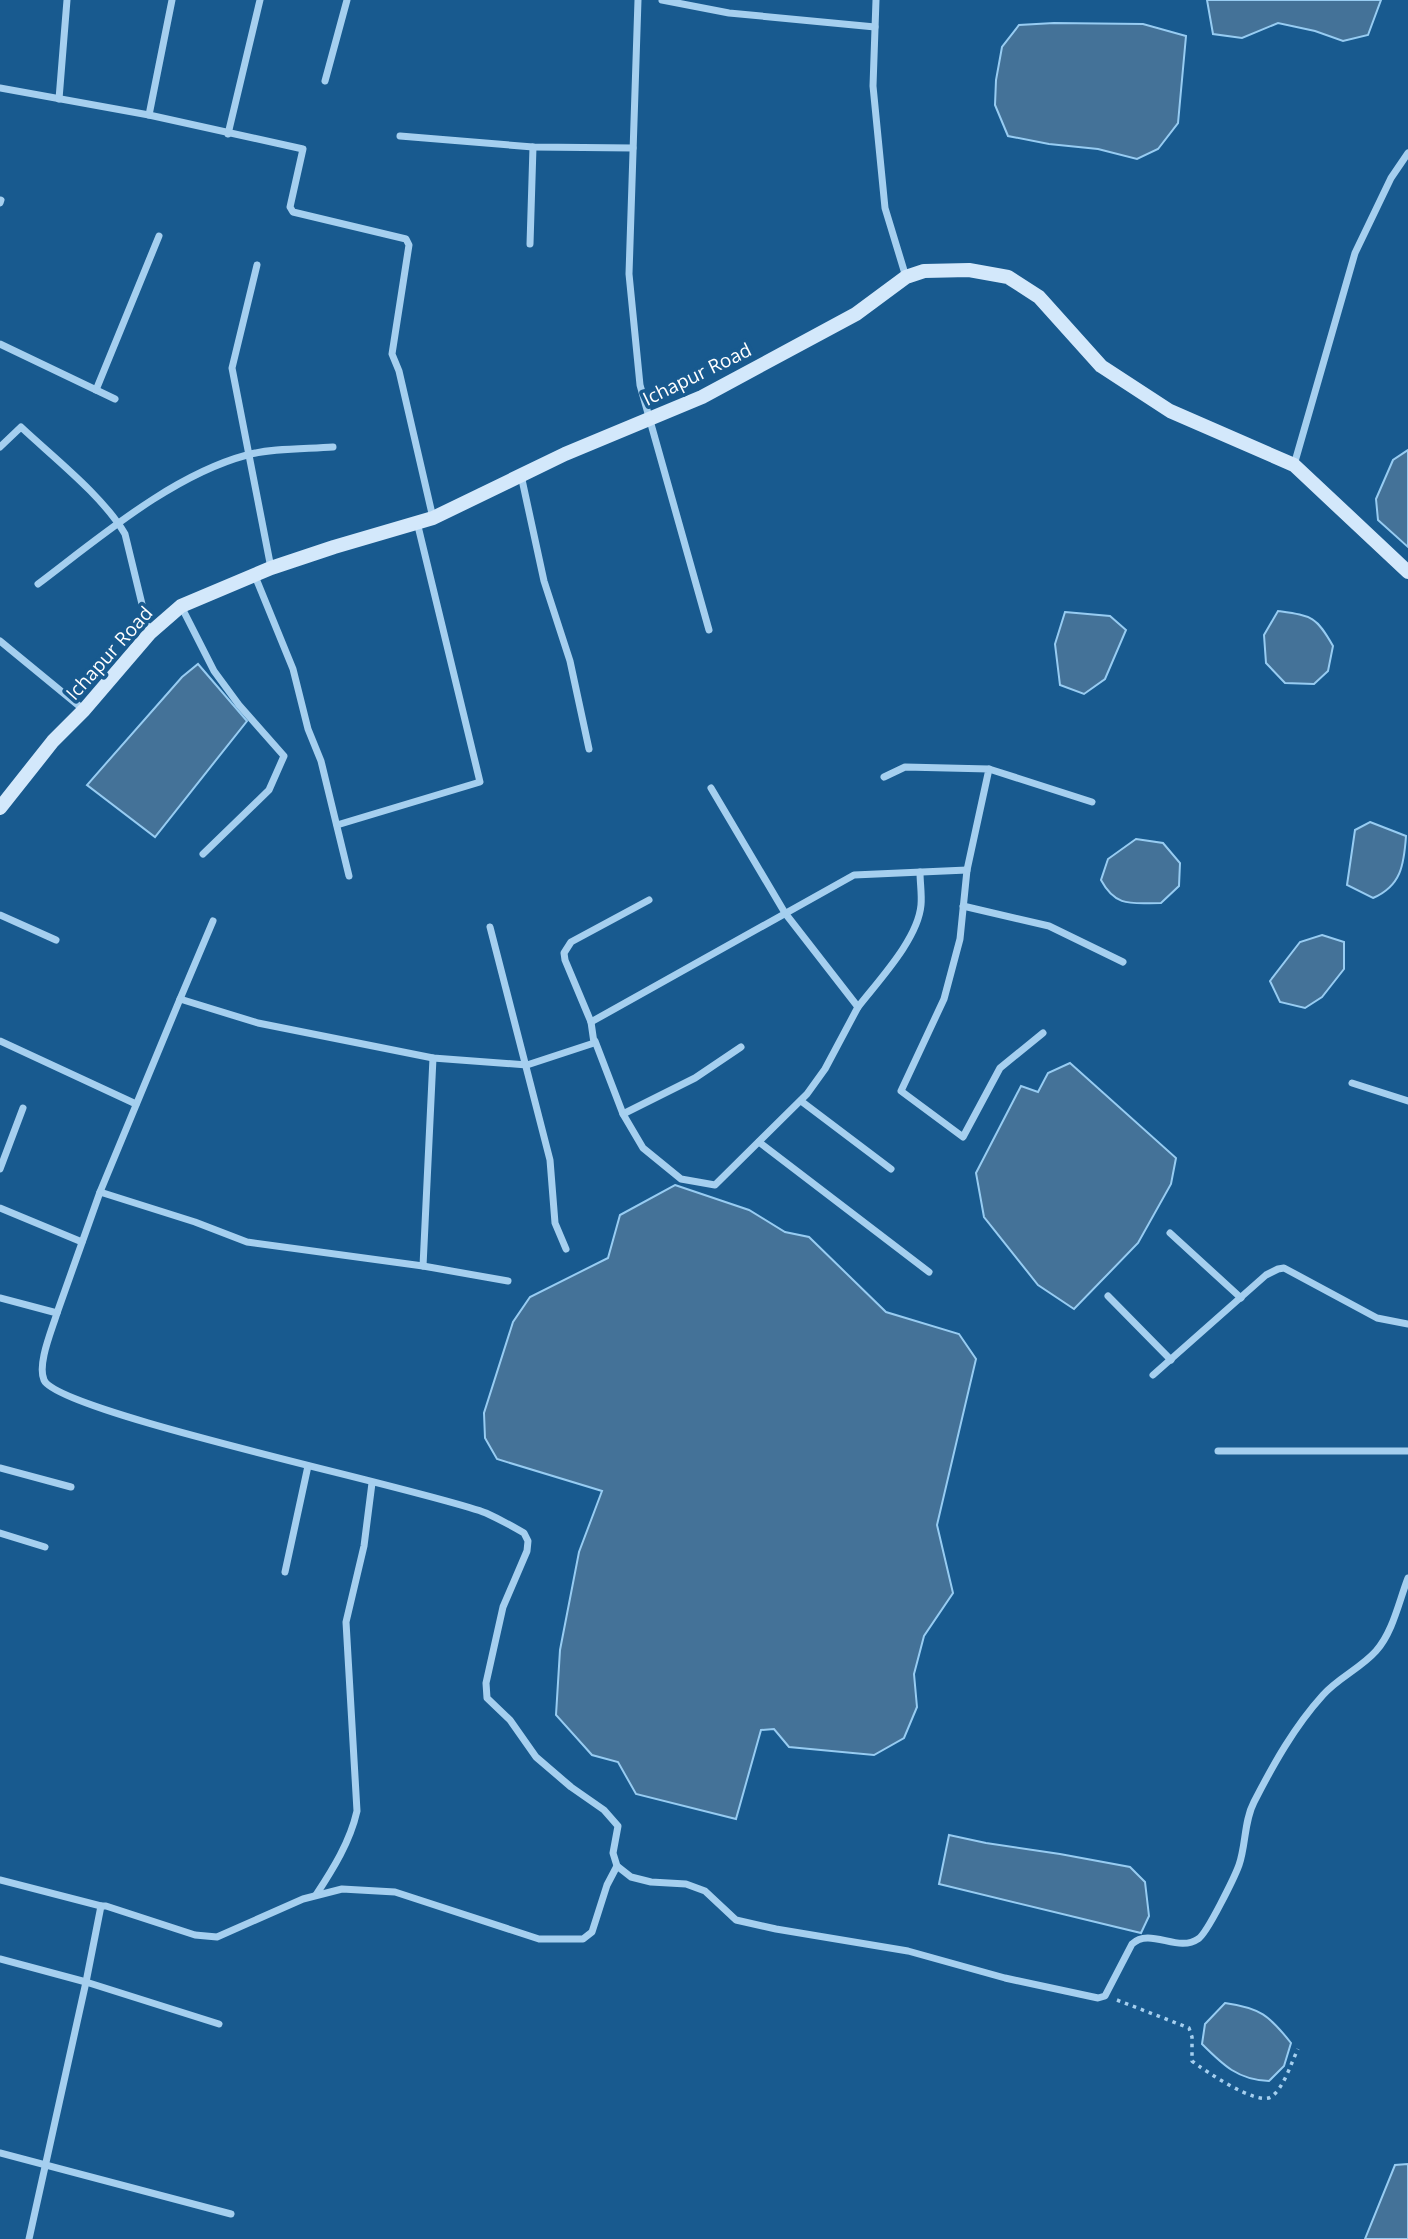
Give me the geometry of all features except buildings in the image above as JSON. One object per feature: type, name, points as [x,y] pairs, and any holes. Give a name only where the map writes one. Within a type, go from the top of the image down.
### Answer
[{"type":"street","points":[[59,99],[67,0]]},
{"type":"street","points":[[149,115],[172,0]]},
{"type":"street","points":[[228,134],[260,0]]},
{"type":"street","points":[[325,81],[347,0]]},
{"type":"street","points":[[639,0],[629,274],[640,385],[709,630]]},
{"type":"street","points":[[662,0],[729,13],[875,27]]},
{"type":"street","points":[[876,0],[873,86],[885,208],[906,277]]},
{"type":"street","points":[[0,88],[149,115],[303,149],[290,207],[293,212],[406,239],[409,245],[392,354],[399,371],[433,518]]},
{"type":"street","points":[[400,136],[533,147],[634,148]]},
{"type":"street","points":[[530,244],[533,147]]},
{"type":"street","points":[[1294,465],[1354,253],[1391,178],[1408,153]]},
{"type":"street","points":[[96,390],[159,236]]},
{"type":"street","points":[[257,265],[232,368],[271,568]]},
{"type":"street","name":"Ichapur Road","points":[[1,804],[53,741],[84,710],[150,633],[181,606],[271,568],[433,518],[565,454],[702,397],[856,314],[906,277],[924,271],[969,270],[1007,277],[1038,296],[1101,366],[1170,411],[1294,465],[1408,572]]},
{"type":"street","points":[[0,344],[115,399]]},
{"type":"street","points":[[0,447],[22,427],[119,523],[125,534],[150,633]]},
{"type":"street","points":[[38,584],[119,523],[195,474],[249,454],[333,447]]},
{"type":"street","points":[[520,475],[544,581],[570,661],[589,750]]},
{"type":"street","points":[[337,825],[480,782],[416,522]]},
{"type":"street","points":[[256,576],[293,669],[308,729],[321,761],[349,876]]},
{"type":"street","points":[[181,606],[214,671],[239,705],[284,756],[269,790],[203,854]]},
{"type":"street","points":[[0,640],[84,710]]},
{"type":"street","points":[[884,777],[905,767],[989,769],[1092,802]]},
{"type":"street","points":[[989,769],[967,870],[960,939],[944,999],[901,1091],[963,1137],[1000,1068],[1043,1032]]},
{"type":"street","points":[[711,788],[785,913],[858,1007]]},
{"type":"street","points":[[591,1022],[854,875],[967,870]]},
{"type":"street","points":[[649,900],[571,942],[564,953],[623,1114],[643,1149],[681,1179],[715,1185],[801,1101],[825,1069],[858,1007],[902,948],[916,923],[921,906],[920,872]]},
{"type":"street","points":[[963,906],[1049,926],[1123,962]]},
{"type":"street","points":[[0,915],[56,940]]},
{"type":"street","points":[[213,921],[100,1192],[57,1313],[41,1367],[44,1380],[51,1389],[96,1406],[486,1513],[524,1533],[528,1542],[527,1550],[503,1607],[486,1683],[487,1698],[510,1720],[536,1757],[571,1787],[604,1810],[618,1826],[613,1853],[617,1866],[631,1877],[651,1882],[686,1884],[705,1891],[736,1920],[908,1951],[1005,1978],[1098,1998],[1105,1996],[1132,1944],[1138,1939],[1144,1937],[1188,1942],[1198,1939],[1207,1929],[1239,1865],[1252,1806],[1281,1750],[1324,1694],[1377,1650],[1388,1632],[1408,1578]]},
{"type":"street","points":[[490,927],[551,1160],[555,1223],[566,1249]]},
{"type":"street","points":[[180,999],[258,1023],[433,1058],[527,1065],[595,1041]]},
{"type":"street","points":[[0,1041],[136,1104]]},
{"type":"street","points":[[623,1114],[695,1078],[741,1047]]},
{"type":"street","points":[[423,1266],[433,1058]]},
{"type":"street","points":[[1352,1083],[1408,1101]]},
{"type":"street","points":[[801,1101],[891,1169]]},
{"type":"street","points":[[0,1169],[23,1108]]},
{"type":"street","points":[[759,1142],[929,1272]]},
{"type":"street","points":[[100,1192],[195,1222],[247,1242],[423,1266],[508,1281]]},
{"type":"street","points":[[0,1208],[82,1242]]},
{"type":"street","points":[[1170,1233],[1241,1298]]},
{"type":"street","points":[[1153,1376],[1266,1275],[1278,1269],[1283,1268],[1377,1318],[1408,1324]]},
{"type":"street","points":[[1108,1296],[1171,1360]]},
{"type":"street","points":[[0,1298],[57,1313]]},
{"type":"street","points":[[1218,1451],[1408,1451]]},
{"type":"street","points":[[285,1572],[308,1466]]},
{"type":"street","points":[[0,1468],[71,1487]]},
{"type":"street","points":[[316,1896],[334,1868],[358,1811],[346,1622],[364,1546],[372,1483]]},
{"type":"street","points":[[0,1534],[45,1547]]},
{"type":"street","points":[[0,1880],[106,1906],[195,1935],[217,1937],[303,1899],[342,1889],[395,1892],[539,1939],[583,1939],[592,1932],[607,1885],[617,1866]]},
{"type":"street","points":[[29,2239],[101,1906]]},
{"type":"street","points":[[0,1959],[86,1982],[219,2024]]},
{"type":"street","points":[[0,2154],[231,2214]]},
{"type":"path","points":[[1105,1996],[1189,2028],[1192,2037],[1192,2061],[1207,2073],[1259,2100],[1270,2098],[1278,2090],[1298,2049]]},
{"type":"water","points":[[1207,0],[1381,0],[1368,35],[1343,41],[1315,31],[1278,23],[1242,38],[1213,34]]},
{"type":"water","points":[[1143,24],[1186,36],[1178,123],[1158,149],[1137,159],[1098,149],[1008,136],[995,105],[1002,47],[1019,25]]},
{"type":"water","points":[[1408,450],[1408,547],[1378,520],[1376,499],[1393,460]]},
{"type":"water","points":[[1278,611],[1312,619],[1333,646],[1328,671],[1314,684],[1285,683],[1266,663],[1264,635]]},
{"type":"water","points":[[1065,612],[1110,616],[1126,630],[1105,679],[1084,694],[1060,685],[1055,644]]},
{"type":"water","points":[[198,664],[247,721],[155,837],[87,785],[182,677]]},
{"type":"water","points":[[1370,822],[1406,836],[1402,865],[1395,881],[1373,898],[1347,885],[1355,830]]},
{"type":"water","points":[[1136,839],[1163,843],[1180,863],[1179,886],[1161,903],[1119,900],[1101,880],[1108,859]]},
{"type":"water","points":[[1322,935],[1344,942],[1344,969],[1322,997],[1305,1008],[1280,1002],[1270,981],[1300,942]]},
{"type":"water","points":[[1070,1063],[1176,1158],[1171,1184],[1138,1243],[1074,1309],[1038,1285],[984,1217],[976,1173],[1021,1086],[1038,1092],[1048,1073]]},
{"type":"water","points":[[675,1185],[749,1210],[785,1232],[809,1237],[886,1312],[959,1334],[976,1359],[937,1525],[953,1593],[924,1636],[914,1674],[917,1707],[904,1738],[874,1755],[789,1747],[774,1729],[761,1730],[736,1819],[636,1794],[618,1762],[592,1755],[556,1715],[560,1650],[579,1552],[602,1491],[497,1459],[485,1438],[484,1413],[513,1322],[530,1297],[608,1258],[620,1215]]},
{"type":"water","points":[[949,1835],[1130,1867],[1145,1882],[1149,1916],[1141,1933],[939,1884]]},
{"type":"water","points":[[1225,2003],[1247,2007],[1263,2014],[1291,2043],[1284,2066],[1269,2081],[1248,2078],[1232,2070],[1202,2044],[1205,2024]]},
{"type":"water","points":[[1408,2164],[1408,2239],[1365,2239],[1395,2165]]}]
